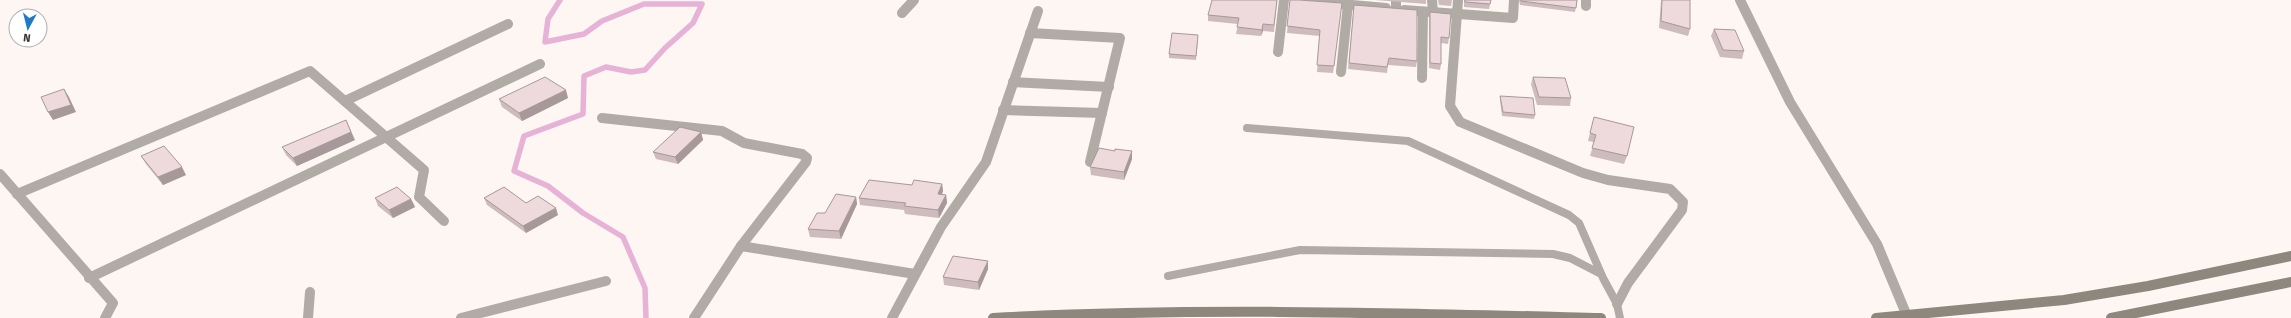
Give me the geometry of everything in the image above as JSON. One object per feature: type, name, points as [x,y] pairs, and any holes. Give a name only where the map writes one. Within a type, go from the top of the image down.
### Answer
[{"type":"main road","points":[[1876,318],[2084,297],[2291,256]]},
{"type":"main road","points":[[2111,318],[2291,282]]},
{"type":"main road","points":[[993,318],[1084,313],[1199,311],[1329,312],[1601,318]]},
{"type":"street","points":[[902,13],[914,0]]},
{"type":"street","points":[[1278,52],[1284,0]]},
{"type":"street","points":[[1297,0],[1396,10],[1513,18],[1514,0]]},
{"type":"street","points":[[1396,0],[1396,10]]},
{"type":"street","points":[[1432,0],[1433,12]]},
{"type":"street","points":[[1458,0],[1450,106],[1454,115],[1460,122],[1583,173],[1608,180],[1670,189],[1683,202],[1682,210],[1628,283],[1617,304]]},
{"type":"street","points":[[1740,0],[1790,102],[1877,244],[1888,266],[1897,298],[1907,316]]},
{"type":"street","points":[[1341,72],[1348,4]]},
{"type":"street","points":[[892,318],[941,227],[986,162],[1038,11]]},
{"type":"street","points":[[1422,78],[1423,12]]},
{"type":"street","points":[[345,101],[508,24]]},
{"type":"street","points":[[1030,33],[1120,38],[1090,162]]},
{"type":"street","points":[[89,278],[540,64]]},
{"type":"street","points":[[17,194],[310,71],[387,136],[424,170],[425,176],[418,191],[419,197],[444,221]]},
{"type":"street","points":[[1013,82],[1109,87]]},
{"type":"street","points":[[1003,110],[1102,113]]},
{"type":"street","points":[[602,118],[722,131],[744,143],[806,156],[806,162],[741,246],[694,318]]},
{"type":"street","points":[[0,174],[89,278],[113,303],[105,318]]},
{"type":"street","points":[[741,246],[915,274]]},
{"type":"street","points":[[461,318],[606,281]]},
{"type":"street","points":[[308,318],[310,292]]},
{"type":"lane","points":[[1247,128],[1408,141],[1574,217],[1579,223],[1601,274],[1617,304],[1620,318]]},
{"type":"lane","points":[[1168,276],[1300,250],[1553,254],[1570,258],[1601,274]]},
{"type":"building","points":[[1212,0],[1277,0],[1274,25],[1263,24],[1262,30],[1237,27],[1239,18],[1208,15]]},
{"type":"building","points":[[1290,0],[1342,3],[1334,66],[1317,65],[1320,30],[1287,26]]},
{"type":"building","points":[[1465,0],[1491,0],[1490,4],[1465,2]]},
{"type":"building","points":[[1521,0],[1577,0],[1576,8]]},
{"type":"building","points":[[1662,0],[1690,0],[1690,29],[1661,21]]},
{"type":"building","points":[[1354,5],[1417,10],[1417,61],[1389,58],[1387,67],[1349,63]]},
{"type":"building","points":[[1430,12],[1451,14],[1449,38],[1441,37],[1441,64],[1430,63]]},
{"type":"building","points":[[1714,29],[1735,30],[1744,51],[1723,50]]},
{"type":"building","points":[[1172,33],[1198,35],[1196,56],[1169,54]]},
{"type":"building","points":[[545,77],[566,90],[519,113],[499,99]]},
{"type":"building","points":[[1533,77],[1565,78],[1571,98],[1539,97]]},
{"type":"building","points":[[64,89],[71,105],[48,112],[41,97]]},
{"type":"building","points":[[1500,96],[1533,98],[1535,115],[1503,112]]},
{"type":"building","points":[[1594,117],[1634,127],[1627,156],[1592,148],[1596,135],[1590,133]]},
{"type":"building","points":[[346,120],[351,132],[293,158],[282,147]]},
{"type":"building","points":[[680,127],[701,132],[675,157],[653,152]]},
{"type":"building","points":[[164,146],[182,167],[158,177],[141,156]]},
{"type":"building","points":[[1099,148],[1115,151],[1115,149],[1132,151],[1124,172],[1090,167]]},
{"type":"building","points":[[869,180],[912,185],[914,180],[942,184],[938,194],[946,195],[938,210],[904,206],[906,203],[859,198]]},
{"type":"building","points":[[397,187],[411,199],[389,210],[375,198]]},
{"type":"building","points":[[504,187],[526,203],[538,196],[556,208],[523,226],[484,198]]},
{"type":"building","points":[[836,194],[856,197],[839,231],[808,229],[817,213],[825,213]]},
{"type":"building","points":[[953,256],[988,261],[978,282],[943,277]]},
{"type":"waterway","points":[[560,0],[548,19],[545,42],[584,34],[602,21],[644,4],[702,4],[693,23],[665,48],[645,70],[631,72],[606,67],[584,76],[583,114],[524,136],[514,171],[548,186],[583,213],[623,237],[645,288],[646,318]]}]
